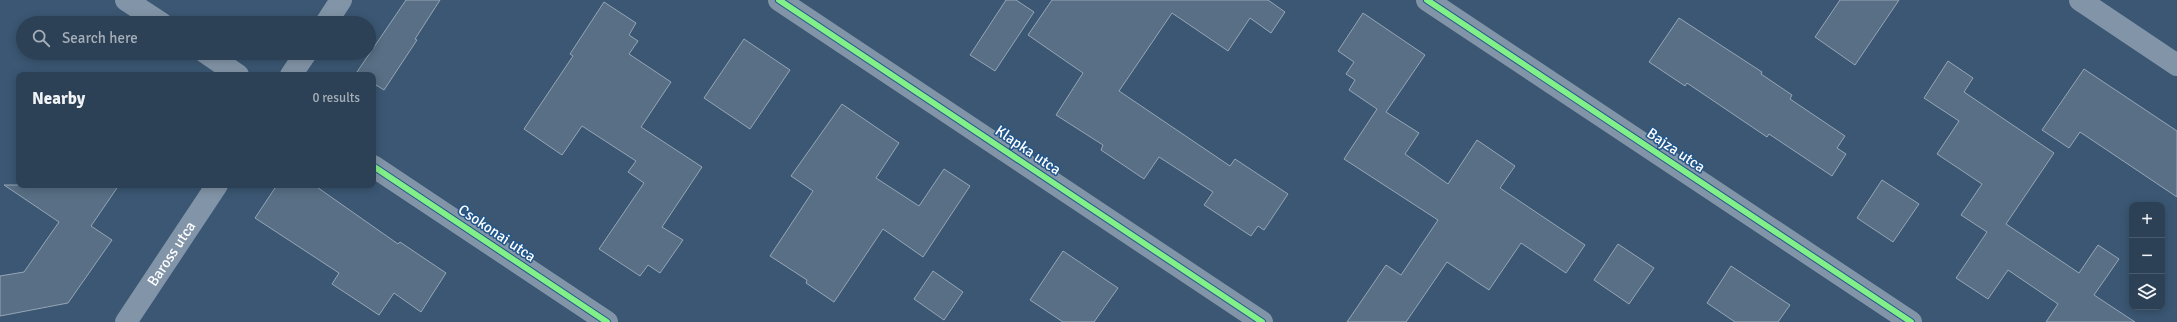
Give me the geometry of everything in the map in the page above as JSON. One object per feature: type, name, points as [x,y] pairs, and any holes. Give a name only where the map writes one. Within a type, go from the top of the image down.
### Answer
[{"type":"street","points":[[126,0],[150,16]]},
{"type":"street","points":[[331,16],[341,0]]},
{"type":"street","name":"Klapka utca","points":[[779,0],[1262,322]]},
{"type":"street","name":"Bajza utca","points":[[1427,0],[1911,322]]},
{"type":"street","points":[[2080,0],[2177,66]]},
{"type":"street","points":[[216,60],[234,72]]},
{"type":"street","points":[[293,72],[301,60]]},
{"type":"street","name":"Csokonai utca","points":[[376,168],[607,322]]},
{"type":"street","name":"Baross utca","points":[[126,322],[216,188]]},
{"type":"building","points":[[406,0],[440,0],[415,39],[417,40],[384,90],[376,85],[376,72],[357,72],[365,60],[376,60],[376,44]]},
{"type":"building","points":[[1006,0],[1016,0],[1034,12],[995,71],[970,55]]},
{"type":"building","points":[[1052,0],[1268,0],[1285,12],[1271,33],[1250,18],[1228,51],[1172,13],[1119,91],[1230,166],[1235,159],[1288,194],[1264,230],[1258,226],[1251,236],[1204,205],[1213,192],[1159,157],[1144,179],[1101,150],[1103,145],[1056,115],[1083,73],[1028,35]]},
{"type":"building","points":[[1840,0],[1899,0],[1855,65],[1815,37]]},
{"type":"building","points":[[604,2],[636,23],[629,35],[638,41],[629,54],[671,82],[641,127],[702,167],[662,227],[683,240],[660,273],[648,265],[640,276],[599,249],[644,183],[628,172],[636,161],[582,126],[562,155],[524,129],[573,56],[570,54]]},
{"type":"building","points":[[1363,13],[1425,55],[1386,112],[1419,133],[1405,154],[1448,184],[1477,140],[1515,166],[1500,188],[1585,245],[1566,273],[1521,243],[1489,290],[1447,262],[1406,322],[1347,322],[1386,265],[1401,275],[1438,220],[1344,159],[1377,109],[1349,90],[1355,80],[1346,74],[1354,62],[1338,51]]},
{"type":"building","points":[[1679,18],[1762,72],[1761,74],[1792,95],[1790,99],[1845,136],[1837,148],[1846,154],[1832,176],[1769,134],[1767,137],[1687,83],[1685,86],[1649,62]]},
{"type":"building","points":[[744,39],[790,70],[750,129],[704,98]]},
{"type":"building","points":[[1948,61],[1973,78],[1964,92],[2054,153],[2006,224],[2079,273],[2098,245],[2119,259],[2094,295],[2135,322],[2046,322],[2058,304],[2008,270],[1988,299],[1956,278],[1987,232],[1961,215],[1982,184],[1937,154],[1959,121],[1924,98]]},
{"type":"building","points":[[2084,69],[2177,131],[2177,197],[2080,132],[2069,148],[2042,130]]},
{"type":"building","points":[[842,104],[899,143],[876,178],[919,206],[944,169],[970,186],[923,257],[883,229],[834,302],[806,283],[807,280],[770,256],[813,191],[791,176]]},
{"type":"building","points":[[1882,180],[1919,204],[1893,242],[1857,218]]},
{"type":"building","points":[[4,185],[16,185],[16,188],[117,188],[91,226],[112,240],[68,303],[0,316],[0,276],[24,272],[59,222]]},
{"type":"building","points":[[275,188],[318,188],[398,244],[400,242],[446,273],[421,312],[394,293],[379,315],[332,284],[339,273],[255,218]]},
{"type":"building","points":[[1618,244],[1654,268],[1629,304],[1594,280]]},
{"type":"building","points":[[1063,251],[1118,288],[1094,322],[1063,322],[1030,300]]},
{"type":"building","points":[[1731,266],[1790,305],[1778,322],[1735,322],[1707,303]]},
{"type":"building","points":[[933,271],[963,292],[944,320],[914,299]]},
{"type":"cycle path","points":[[779,0],[1262,322]]},
{"type":"cycle path","points":[[1427,0],[1911,322]]},
{"type":"cycle path","points":[[376,168],[607,322]]}]
